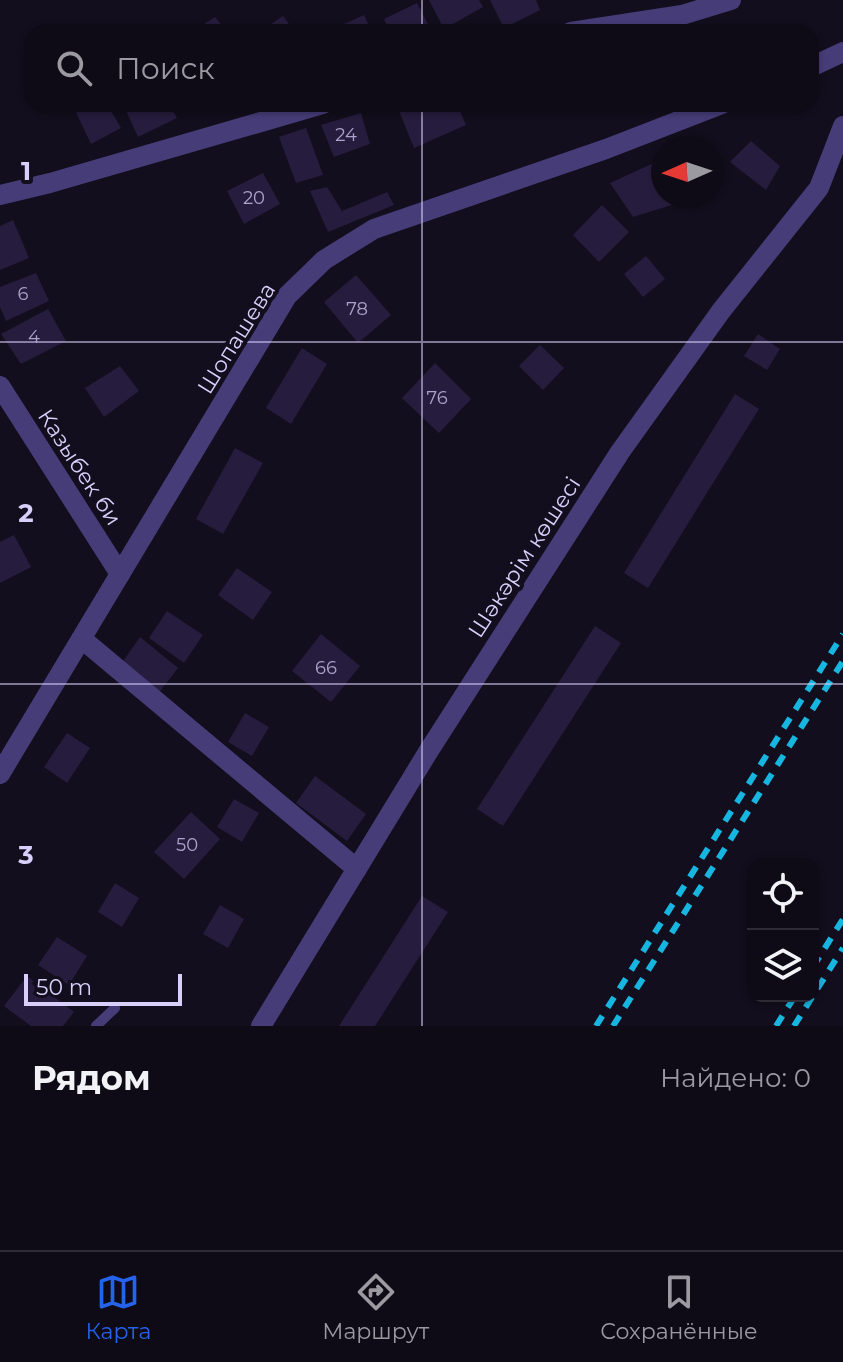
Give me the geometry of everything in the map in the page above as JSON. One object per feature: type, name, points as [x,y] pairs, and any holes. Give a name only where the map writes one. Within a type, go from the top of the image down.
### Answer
[{"type":"street","points":[[623,24],[682,15],[731,0]]},
{"type":"street","points":[[819,63],[843,52]]},
{"type":"street","points":[[0,195],[295,112]]},
{"type":"street","name":"Шопашева","points":[[0,774],[287,296],[324,260],[374,229],[606,149],[701,112]]},
{"type":"street","name":"Шәкәрім көшесі","points":[[261,1026],[428,752],[620,452],[721,311],[819,188],[843,126]]},
{"type":"street","name":"Казыбек би","points":[[0,386],[120,574]]},
{"type":"street","points":[[82,639],[357,869]]},
{"type":"lane","points":[[96,1026],[115,1008]]},
{"type":"building","points":[[429,0],[479,0],[483,7],[453,24],[441,24]]},
{"type":"building","points":[[490,0],[536,0],[540,10],[512,24],[502,24]]},
{"type":"building","points":[[417,3],[428,24],[386,24],[384,19]]},
{"type":"building","points":[[364,15],[368,24],[344,24]]},
{"type":"building","points":[[283,16],[289,24],[271,24]]},
{"type":"building","points":[[215,17],[221,24],[204,24]]},
{"type":"building","points":[[76,112],[112,112],[121,128],[91,144]]},
{"type":"building","points":[[127,112],[174,112],[177,118],[138,137]]},
{"type":"building","points":[[399,112],[460,112],[466,125],[414,148]]},
{"type":"building","points":[[361,113],[370,144],[334,157],[321,125]]},
{"type":"building","points":[[306,128],[323,175],[296,183],[279,137]]},
{"type":"building","points":[[751,141],[780,166],[766,190],[730,162]]},
{"type":"building","points":[[651,164],[651,208],[662,208],[633,217],[610,183]]},
{"type":"building","points":[[263,173],[280,204],[244,224],[227,191]]},
{"type":"building","points":[[327,187],[342,211],[387,192],[394,205],[328,232],[310,191]]},
{"type":"building","points":[[602,205],[629,232],[599,262],[573,235]]},
{"type":"building","points":[[13,220],[29,258],[0,270],[0,226]]},
{"type":"building","points":[[646,256],[665,279],[643,297],[624,274]]},
{"type":"building","points":[[36,273],[49,301],[6,321],[0,307],[0,287]]},
{"type":"building","points":[[356,275],[391,315],[358,343],[324,302]]},
{"type":"building","points":[[48,309],[66,341],[21,364],[1,334]]},
{"type":"building","points":[[758,334],[780,349],[767,370],[744,356]]},
{"type":"building","points":[[540,345],[564,368],[543,390],[519,366]]},
{"type":"building","points":[[302,348],[327,364],[291,424],[266,408]]},
{"type":"building","points":[[435,363],[471,399],[439,433],[402,398]]},
{"type":"building","points":[[120,366],[139,391],[104,417],[85,388]]},
{"type":"building","points":[[735,394],[759,409],[648,588],[624,573]]},
{"type":"building","points":[[235,448],[263,463],[223,534],[196,519]]},
{"type":"building","points":[[14,535],[31,567],[0,583],[0,542]]},
{"type":"building","points":[[237,568],[272,592],[253,620],[218,595]]},
{"type":"building","points":[[167,611],[203,635],[184,663],[149,638]]},
{"type":"building","points":[[595,626],[621,643],[503,826],[477,809]]},
{"type":"building","points":[[321,634],[360,666],[331,702],[292,671]]},
{"type":"building","points":[[140,637],[178,668],[158,694],[119,667]]},
{"type":"building","points":[[245,713],[269,727],[252,756],[228,742]]},
{"type":"building","points":[[67,733],[90,748],[67,783],[44,767]]},
{"type":"building","points":[[315,776],[366,814],[347,841],[296,803]]},
{"type":"building","points":[[234,799],[259,813],[242,842],[217,827]]},
{"type":"building","points":[[191,812],[220,839],[184,879],[154,852]]},
{"type":"building","points":[[115,883],[139,898],[122,927],[98,912]]},
{"type":"building","points":[[422,896],[448,912],[375,1026],[339,1026]]},
{"type":"building","points":[[220,905],[244,919],[228,948],[203,934]]},
{"type":"building","points":[[57,937],[87,956],[69,985],[38,965]]},
{"type":"building","points":[[27,976],[74,1012],[63,1026],[31,1026],[4,1006]]},
{"type":"railway","points":[[596,1026],[843,634]]},
{"type":"railway","points":[[613,1026],[843,661]]},
{"type":"railway","points":[[819,957],[843,919]]},
{"type":"railway","points":[[794,1026],[843,948]]},
{"type":"railway","points":[[776,1026],[791,1002]]}]
